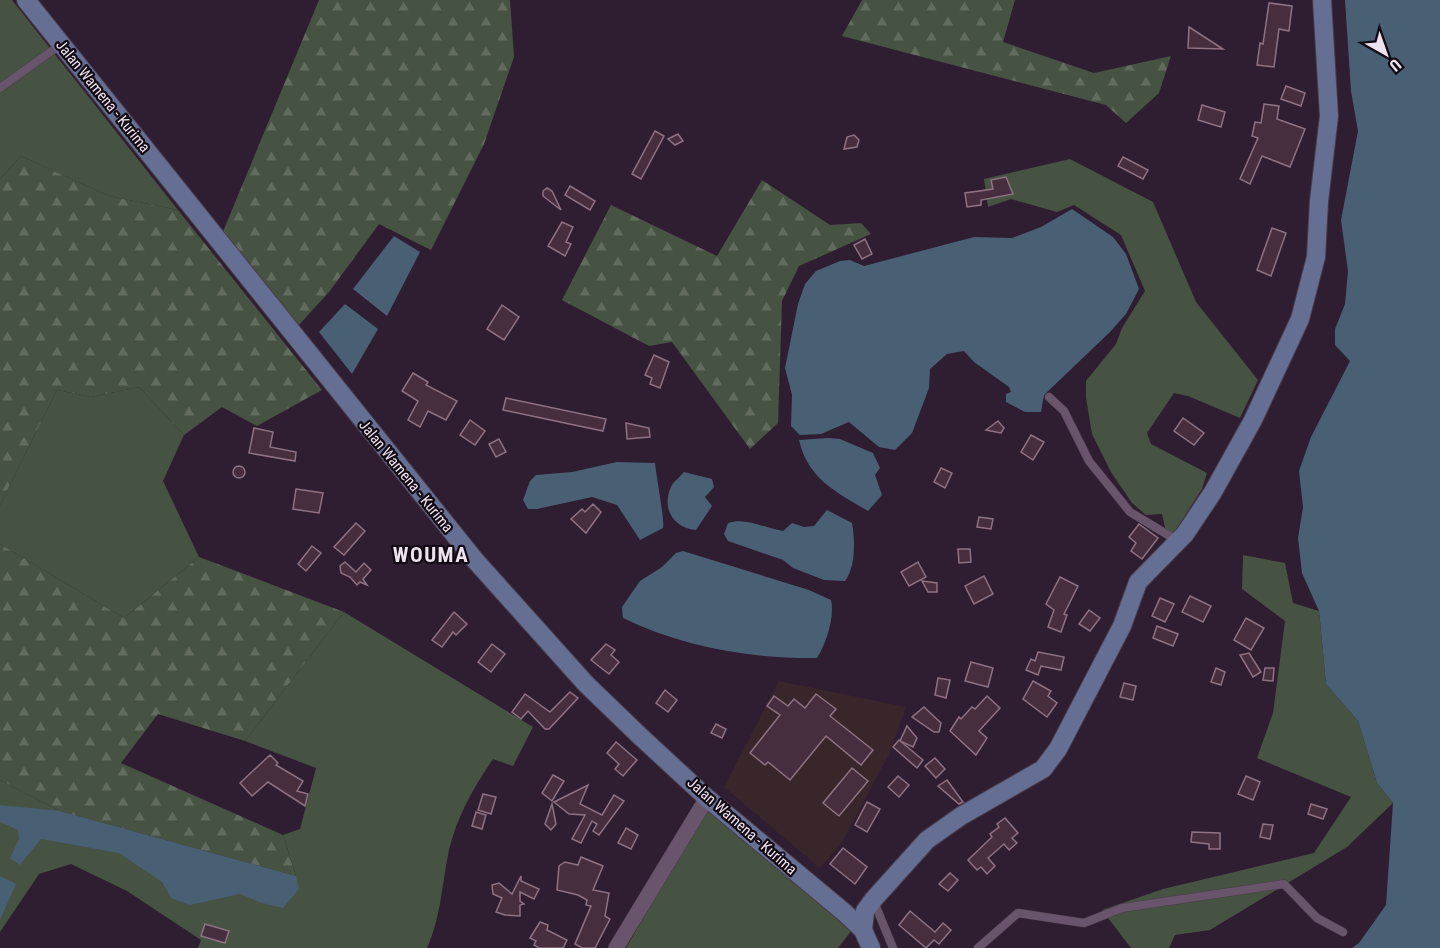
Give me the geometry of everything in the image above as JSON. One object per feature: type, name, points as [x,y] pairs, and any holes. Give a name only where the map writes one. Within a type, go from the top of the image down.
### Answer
[{"type":"main road","name":"Jalan Wamena - Kurima","points":[[26,0],[474,560],[586,684],[707,798],[862,930]]},
{"type":"main road","points":[[871,948],[862,930],[866,911],[873,900],[927,840],[961,816],[1043,769],[1058,749],[1101,670],[1122,626],[1138,582],[1179,541],[1214,492],[1253,420],[1302,311],[1316,257],[1319,201],[1329,116],[1322,0]]},
{"type":"street","points":[[616,948],[707,798]]},
{"type":"lane","points":[[0,88],[61,44]]},
{"type":"lane","points":[[1049,397],[1064,411],[1089,461],[1130,512],[1179,541]]},
{"type":"lane","points":[[978,948],[1018,913],[1084,923],[1122,908],[1284,885],[1317,918],[1343,932]]},
{"type":"lane","points":[[873,900],[893,948]]},
{"type":"shaded area","points":[[779,681],[906,707],[888,756],[841,844],[820,868],[724,787]]},
{"type":"green space","points":[[0,0],[12,0],[178,210],[109,196],[21,156],[0,179]]},
{"type":"green space","points":[[319,0],[510,0],[514,57],[484,144],[431,250],[379,224],[329,292],[297,327],[222,234]]},
{"type":"green space","points":[[862,0],[1015,0],[1003,42],[1094,73],[1171,56],[1159,93],[1126,123],[1106,105],[842,36]]},
{"type":"green space","points":[[21,156],[109,196],[178,210],[322,390],[257,426],[222,407],[184,435],[139,387],[91,397],[57,390],[0,505],[0,179]]},
{"type":"green space","points":[[1070,159],[1153,202],[1196,302],[1258,380],[1240,418],[1188,396],[1174,393],[1147,433],[1151,444],[1207,473],[1202,489],[1168,542],[1162,514],[1146,515],[1132,503],[1111,472],[1092,434],[1086,398],[1086,381],[1116,344],[1122,328],[1145,291],[1121,235],[1074,205],[1057,212],[1011,199],[988,207],[984,179]]},
{"type":"green space","points":[[762,180],[830,225],[861,223],[871,234],[799,266],[782,301],[778,423],[750,449],[672,342],[649,346],[562,300],[611,205],[717,256]]},
{"type":"green space","points":[[139,387],[184,435],[163,481],[199,557],[124,618],[0,544],[0,505],[57,390],[91,397]]},
{"type":"green space","points":[[0,544],[124,618],[199,557],[344,612],[245,741],[158,714],[121,763],[283,835],[296,876],[60,811],[0,780]]},
{"type":"green space","points":[[1243,555],[1285,563],[1293,603],[1319,611],[1326,684],[1358,721],[1377,783],[1393,803],[1347,847],[1210,930],[1175,935],[1169,948],[1131,948],[1102,910],[1163,889],[1314,853],[1351,797],[1257,758],[1273,713],[1285,621],[1242,589]]},
{"type":"green space","points":[[344,612],[533,727],[513,766],[493,759],[467,802],[452,837],[438,912],[427,948],[198,948],[201,940],[127,891],[71,864],[39,874],[0,932],[0,780],[60,811],[296,876],[283,835],[300,829],[316,768],[245,741]]},
{"type":"green space","points":[[708,804],[852,930],[838,948],[626,948]]},
{"type":"water","points":[[1345,0],[1440,0],[1440,948],[1352,948],[1359,943],[1386,905],[1393,803],[1377,783],[1358,721],[1326,684],[1319,611],[1302,573],[1298,538],[1303,507],[1299,471],[1311,437],[1350,361],[1335,345],[1335,329],[1345,304],[1348,271],[1341,220],[1358,131],[1351,91]]},
{"type":"water","points":[[1072,209],[1113,237],[1126,254],[1139,289],[1126,314],[1110,332],[1044,395],[1041,412],[1025,412],[1006,402],[1006,394],[1011,392],[1009,387],[974,362],[964,351],[947,354],[930,369],[929,388],[912,433],[895,450],[879,447],[849,422],[821,434],[800,435],[791,426],[792,395],[785,368],[798,304],[805,284],[816,271],[840,261],[850,260],[864,266],[974,237],[1012,238],[1041,227]]},
{"type":"water","points":[[394,236],[420,252],[387,316],[353,289]]},
{"type":"water","points":[[345,304],[378,329],[352,374],[319,332]]},
{"type":"water","points":[[840,439],[873,453],[880,468],[875,475],[882,495],[868,511],[825,483],[809,465],[799,440]]},
{"type":"water","points":[[617,462],[655,463],[663,528],[640,540],[617,505],[592,497],[528,509],[523,500],[530,481],[536,475],[572,472]]},
{"type":"water","points":[[684,472],[712,479],[714,487],[705,497],[712,506],[696,530],[681,526],[669,510],[668,495],[671,487]]},
{"type":"water","points":[[827,510],[852,523],[853,561],[845,581],[824,580],[793,568],[783,560],[728,541],[724,534],[728,523],[735,521],[783,531],[792,523],[804,527],[814,526]]},
{"type":"water","points":[[683,551],[809,590],[831,600],[832,614],[829,630],[817,658],[768,656],[693,644],[623,618],[622,607],[640,581],[662,567],[676,553]]},
{"type":"water","points":[[0,805],[60,811],[296,876],[299,889],[283,908],[240,894],[190,905],[171,898],[162,882],[119,853],[41,839],[20,865],[10,858],[19,839],[18,830],[0,822]]},
{"type":"water","points":[[0,876],[16,884],[0,920]]},
{"type":"building","points":[[1269,3],[1292,6],[1289,31],[1279,29],[1274,67],[1257,65],[1260,43],[1263,44]]},
{"type":"building","points":[[1189,27],[1223,49],[1188,48]]},
{"type":"building","points":[[1286,86],[1305,93],[1301,106],[1281,99]]},
{"type":"building","points":[[1264,104],[1279,106],[1277,119],[1305,129],[1290,167],[1262,156],[1250,184],[1240,179],[1258,138],[1252,136],[1255,122],[1261,123]]},
{"type":"building","points":[[1202,105],[1225,112],[1221,127],[1198,120]]},
{"type":"building","points":[[655,131],[664,136],[641,179],[632,174]]},
{"type":"building","points":[[678,134],[683,141],[675,145],[668,139]]},
{"type":"building","points":[[854,135],[859,140],[857,147],[844,149],[847,137]]},
{"type":"building","points":[[1123,157],[1148,170],[1143,179],[1118,166]]},
{"type":"building","points":[[1006,177],[1013,194],[981,200],[981,205],[967,207],[965,193],[993,189],[991,180]]},
{"type":"building","points":[[570,186],[595,201],[590,210],[565,195]]},
{"type":"building","points":[[547,188],[552,191],[561,210],[543,196],[543,191]]},
{"type":"building","points":[[562,222],[573,227],[566,242],[571,244],[565,256],[548,246]]},
{"type":"building","points":[[1272,228],[1286,233],[1271,276],[1257,270]]},
{"type":"building","points":[[865,239],[872,254],[862,259],[854,245]]},
{"type":"building","points":[[502,305],[519,317],[504,340],[487,329]]},
{"type":"building","points":[[654,355],[669,362],[660,388],[650,384],[652,378],[645,375]]},
{"type":"building","points":[[413,373],[428,382],[426,385],[457,401],[446,420],[428,411],[420,427],[408,420],[418,401],[402,391]]},
{"type":"building","points":[[506,398],[606,419],[603,431],[503,410]]},
{"type":"building","points":[[1183,418],[1204,433],[1194,445],[1174,431]]},
{"type":"building","points":[[470,420],[485,431],[475,445],[460,435]]},
{"type":"building","points":[[998,421],[1004,428],[1001,433],[986,430]]},
{"type":"building","points":[[626,423],[649,428],[650,437],[627,439]]},
{"type":"building","points":[[254,428],[273,432],[270,447],[296,452],[295,461],[249,453]]},
{"type":"building","points":[[1031,435],[1044,442],[1033,460],[1021,452]]},
{"type":"building","points":[[499,439],[506,452],[496,457],[489,444]]},
{"type":"building","points":[[241,466],[244,467],[244,477],[237,478],[234,477],[233,470],[234,467]]},
{"type":"building","points":[[941,468],[952,473],[945,488],[934,482]]},
{"type":"building","points":[[296,489],[323,493],[319,513],[293,509]]},
{"type":"building","points":[[593,504],[601,512],[586,533],[571,519],[582,509],[585,512]]},
{"type":"building","points":[[979,517],[993,519],[991,529],[977,527]]},
{"type":"building","points":[[356,523],[365,531],[344,555],[334,547]]},
{"type":"building","points":[[1139,524],[1158,538],[1142,559],[1131,551],[1136,543],[1129,537]]},
{"type":"building","points":[[312,546],[321,553],[306,571],[298,564]]},
{"type":"building","points":[[958,549],[970,549],[971,562],[959,563]]},
{"type":"building","points":[[345,562],[356,572],[364,563],[371,570],[363,579],[367,585],[360,582],[357,585],[350,577],[341,573],[340,566]]},
{"type":"building","points":[[918,562],[926,577],[909,586],[901,572]]},
{"type":"building","points":[[984,576],[993,594],[974,604],[965,586]]},
{"type":"building","points":[[1060,577],[1078,586],[1064,614],[1067,615],[1061,632],[1048,627],[1054,610],[1046,604]]},
{"type":"building","points":[[922,581],[937,583],[937,592],[928,592]]},
{"type":"building","points":[[1190,596],[1211,606],[1203,622],[1182,612]]},
{"type":"building","points":[[1160,598],[1174,604],[1165,622],[1152,616]]},
{"type":"building","points":[[1089,610],[1100,618],[1090,631],[1079,624]]},
{"type":"building","points":[[454,612],[467,624],[456,635],[453,632],[442,647],[432,640]]},
{"type":"building","points":[[1246,618],[1264,628],[1251,650],[1234,640]]},
{"type":"building","points":[[1157,626],[1178,634],[1173,646],[1153,638]]},
{"type":"building","points":[[492,644],[505,654],[491,672],[478,662]]},
{"type":"building","points":[[606,644],[615,650],[611,655],[619,662],[609,674],[591,660]]},
{"type":"building","points":[[1038,652],[1064,657],[1061,670],[1041,666],[1038,675],[1026,670],[1031,659],[1035,661]]},
{"type":"building","points":[[1249,653],[1261,672],[1253,677],[1240,655]]},
{"type":"building","points":[[971,662],[993,668],[988,687],[965,681]]},
{"type":"building","points":[[1216,668],[1225,672],[1221,685],[1211,682]]},
{"type":"building","points":[[1265,668],[1274,668],[1273,681],[1263,680]]},
{"type":"building","points":[[938,678],[950,680],[946,698],[935,695]]},
{"type":"building","points":[[1033,681],[1051,691],[1048,696],[1057,703],[1047,717],[1023,699]]},
{"type":"building","points":[[1124,683],[1136,686],[1133,700],[1120,697]]},
{"type":"building","points":[[665,690],[677,700],[668,712],[656,703]]},
{"type":"building","points":[[570,692],[578,698],[549,729],[545,729],[528,711],[521,719],[512,712],[525,694],[550,712]]},
{"type":"building","points":[[816,694],[836,709],[830,716],[873,750],[861,765],[826,736],[790,780],[768,762],[765,765],[750,753],[780,715],[767,706],[774,696],[788,706],[794,699],[805,708]]},
{"type":"building","points":[[987,696],[1000,708],[979,731],[987,738],[976,755],[950,731],[959,717],[961,719],[972,707],[975,709]]},
{"type":"building","points":[[924,707],[941,723],[939,732],[934,732],[912,717]]},
{"type":"building","points":[[716,724],[726,729],[722,738],[711,733]]},
{"type":"building","points":[[907,726],[917,738],[913,747],[900,741]]},
{"type":"building","points":[[899,740],[923,760],[917,768],[893,747]]},
{"type":"building","points":[[616,742],[637,760],[623,776],[615,769],[619,764],[607,753]]},
{"type":"building","points":[[270,755],[278,763],[276,765],[303,781],[297,791],[308,794],[305,806],[268,782],[252,796],[240,783]]},
{"type":"building","points":[[935,758],[945,769],[936,778],[925,766]]},
{"type":"building","points":[[852,768],[868,781],[839,816],[823,803]]},
{"type":"building","points":[[553,775],[564,781],[552,801],[542,793]]},
{"type":"building","points":[[898,776],[909,785],[899,797],[888,787]]},
{"type":"building","points":[[1246,776],[1260,782],[1253,800],[1238,794]]},
{"type":"building","points":[[947,780],[963,802],[959,804],[938,786]]},
{"type":"building","points":[[588,785],[580,804],[602,815],[614,795],[624,801],[599,835],[593,831],[597,824],[592,821],[581,843],[572,839],[585,815],[569,814],[554,802]]},
{"type":"building","points":[[483,794],[496,797],[491,814],[478,810]]},
{"type":"building","points":[[867,802],[880,809],[867,832],[855,825]]},
{"type":"building","points":[[552,804],[556,824],[551,830],[545,824]]},
{"type":"building","points":[[1311,804],[1327,809],[1323,819],[1308,814]]},
{"type":"building","points":[[476,812],[486,815],[482,829],[472,826]]},
{"type":"building","points":[[1005,818],[1018,833],[1012,838],[1017,843],[1009,850],[1004,844],[988,858],[995,866],[987,874],[981,867],[977,870],[968,860],[992,837],[990,834]]},
{"type":"building","points":[[1263,824],[1273,825],[1270,839],[1260,837]]},
{"type":"building","points":[[626,828],[638,835],[631,849],[618,843]]},
{"type":"building","points":[[1192,832],[1220,833],[1220,849],[1209,849],[1209,844],[1191,842]]},
{"type":"building","points":[[843,848],[867,867],[855,884],[830,864]]},
{"type":"building","points":[[581,857],[603,866],[593,890],[609,893],[605,916],[610,919],[595,948],[582,948],[575,944],[591,906],[586,905],[587,900],[578,895],[557,890],[559,866],[565,862],[578,865]]},
{"type":"building","points":[[950,873],[958,880],[948,891],[939,884]]},
{"type":"building","points":[[521,876],[521,881],[539,889],[534,899],[520,892],[520,901],[524,904],[520,905],[520,916],[496,912],[502,898],[493,894],[492,885],[499,883],[512,894]]},
{"type":"building","points":[[910,911],[935,932],[943,923],[951,930],[939,944],[934,940],[926,948],[899,925]]},
{"type":"building","points":[[540,922],[548,925],[547,930],[567,940],[563,948],[539,948],[534,945],[536,941],[530,938]]},
{"type":"building","points":[[205,924],[229,931],[225,943],[201,936]]},
{"type":"district","name":"WOUMA","points":[[431,555]]}]
